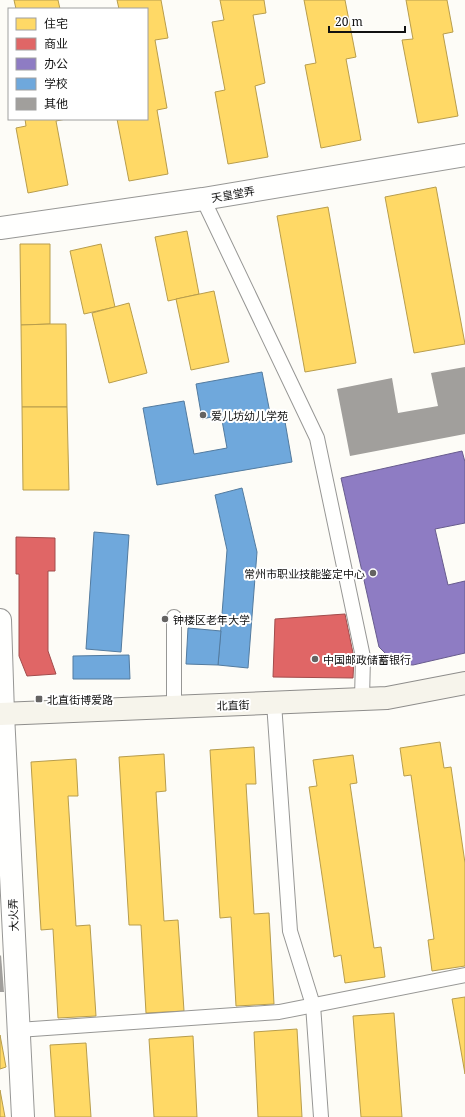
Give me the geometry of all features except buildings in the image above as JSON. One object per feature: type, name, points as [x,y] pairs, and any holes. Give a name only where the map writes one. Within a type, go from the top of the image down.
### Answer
[{"type":"street","name":"天皇堂弄","points":[[0,228],[203,199],[465,155]]},
{"type":"street","points":[[0,620],[1,714]]},
{"type":"street","name":"北直街","points":[[1,714],[386,698],[465,683]]},
{"type":"street","name":"大火弄","points":[[1,714],[22,1117]]},
{"type":"lane","points":[[203,199],[317,438],[363,657],[362,699]]},
{"type":"lane","points":[[174,616],[174,707]]},
{"type":"lane","points":[[274,703],[290,931],[313,1006],[321,1117]]},
{"type":"lane","points":[[18,1030],[278,1012],[465,975]]},
{"type":"place","name":"爱儿坊幼儿学苑","points":[[203,415]]},
{"type":"place","name":"常州市职业技能鉴定中心","points":[[373,573]]},
{"type":"place","name":"钟楼区老年大学","points":[[165,619]]},
{"type":"place","name":"中国邮政储蓄银行","points":[[315,659]]},
{"type":"place","name":"北直街博爱路","points":[[39,699]]}]
